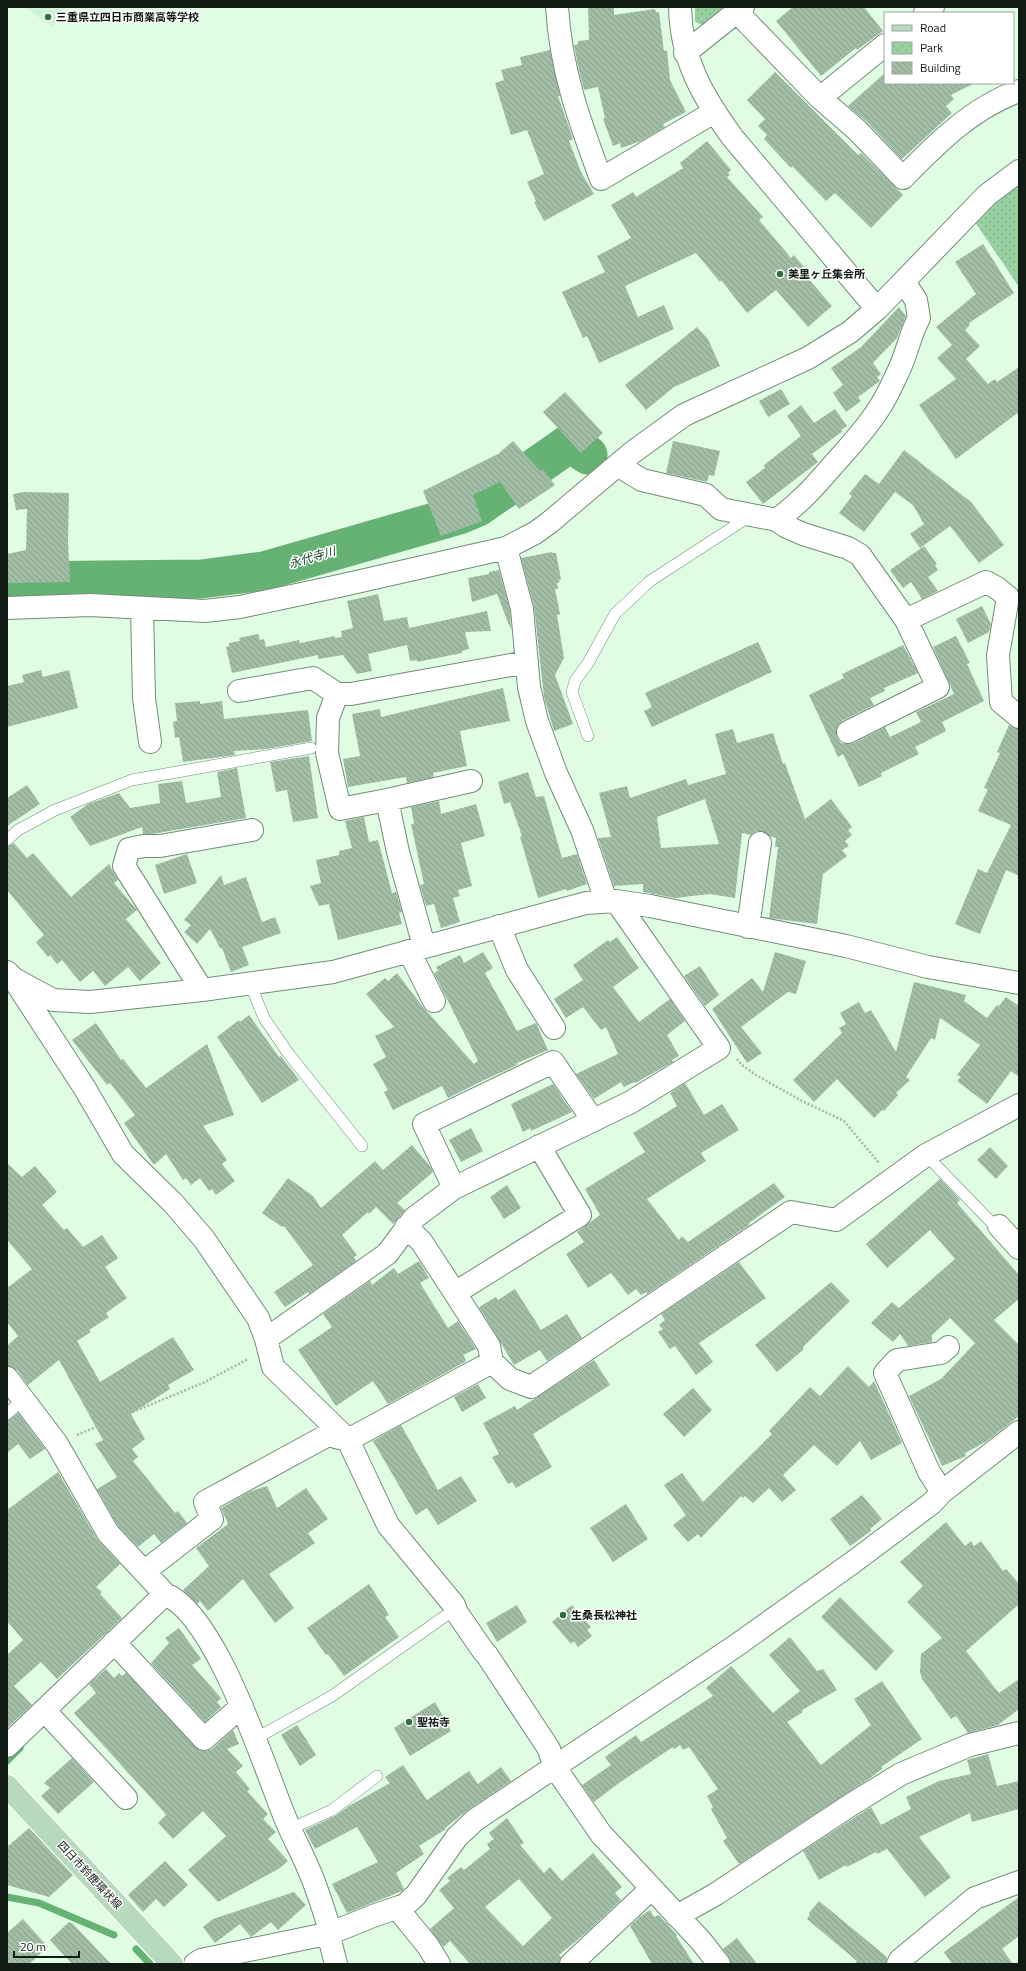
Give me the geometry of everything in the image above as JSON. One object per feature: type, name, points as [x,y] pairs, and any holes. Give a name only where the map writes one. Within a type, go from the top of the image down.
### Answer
[{"type":"main road","name":"四日市鈴鹿環状線","points":[[7,1786],[172,1964]]},
{"type":"street","points":[[557,7],[562,57],[571,96],[601,180],[714,112]]},
{"type":"street","points":[[680,7],[680,22],[685,53],[696,80],[714,112],[733,138],[877,309]]},
{"type":"street","points":[[685,53],[740,10],[820,98],[858,130],[903,178],[939,141],[970,117],[1019,91]]},
{"type":"street","points":[[820,98],[884,46]]},
{"type":"street","points":[[7,608],[90,605],[205,611],[240,607],[506,548],[535,533],[550,522],[633,452],[684,415],[808,358],[850,332],[877,309],[904,282],[987,195],[1019,171]]},
{"type":"street","points":[[777,520],[800,502],[816,486],[861,433],[880,407],[899,370],[911,341],[914,327],[919,318],[916,300],[904,282]]},
{"type":"street","points":[[618,466],[642,480],[706,495],[721,509],[777,520],[785,526],[803,534],[848,548],[860,555],[906,620],[938,687],[848,732]]},
{"type":"street","points":[[266,1339],[386,1254],[414,1218],[454,1188],[641,1096],[719,1048],[611,901],[582,830],[556,773],[537,722],[529,687],[522,609],[506,548]]},
{"type":"street","points":[[906,620],[986,582],[997,588],[1008,597],[998,655],[1001,702],[1019,717]]},
{"type":"street","points":[[142,608],[144,698],[150,742]]},
{"type":"street","points":[[239,691],[313,678],[337,694],[351,694],[527,662]]},
{"type":"street","points":[[337,694],[328,718],[327,752],[340,809],[471,781]]},
{"type":"street","points":[[387,800],[417,949],[434,1001]]},
{"type":"street","points":[[202,990],[124,866],[129,849],[144,846],[160,846],[252,830]]},
{"type":"street","points":[[748,927],[760,843]]},
{"type":"street","points":[[10,975],[53,1000],[90,1002],[202,990],[333,972],[586,903],[611,901],[846,946],[928,967],[1019,984]]},
{"type":"street","points":[[499,926],[517,970],[554,1028]]},
{"type":"street","points":[[10,975],[84,1087],[123,1154],[174,1203],[204,1239],[258,1318],[266,1339],[273,1366],[348,1440],[388,1525],[454,1605],[455,1609],[549,1749],[554,1766],[601,1834],[719,1964]]},
{"type":"street","points":[[454,1188],[424,1124],[553,1062],[593,1120]]},
{"type":"street","points":[[406,1227],[421,1241],[489,1346],[492,1362],[510,1379],[531,1387],[791,1212],[836,1220],[893,1181],[926,1155],[1019,1105]]},
{"type":"street","points":[[455,1293],[580,1215],[539,1146]]},
{"type":"street","points":[[999,1226],[1019,1248]]},
{"type":"street","points":[[942,1492],[929,1472],[885,1373],[897,1360],[941,1353],[948,1348]]},
{"type":"street","points":[[145,1571],[212,1519],[205,1502],[328,1435],[348,1440],[492,1362]]},
{"type":"street","points":[[7,1378],[56,1444],[108,1533],[165,1594],[174,1598],[198,1624],[224,1666],[255,1738],[290,1829],[309,1870],[330,1933],[336,1964]]},
{"type":"street","points":[[195,1964],[201,1960],[330,1933],[405,1906],[416,1895],[458,1837],[475,1820],[734,1647],[852,1563],[932,1503],[942,1492],[1019,1432]]},
{"type":"street","points":[[7,1746],[165,1594]]},
{"type":"street","points":[[114,1642],[204,1739],[242,1706]]},
{"type":"street","points":[[44,1710],[126,1798]]},
{"type":"street","points":[[677,1916],[716,1894],[852,1804],[901,1774],[970,1745],[1019,1733]]},
{"type":"street","points":[[898,1964],[900,1960],[970,1902],[1019,1882]]},
{"type":"street","points":[[571,1964],[651,1889]]},
{"type":"street","points":[[397,1908],[428,1946],[438,1964]]},
{"type":"lane","points":[[588,736],[572,692],[575,681],[588,663],[616,614],[650,581],[750,515]]},
{"type":"lane","points":[[7,840],[18,830],[55,810],[132,780],[311,748]]},
{"type":"lane","points":[[250,983],[264,1018],[280,1042],[362,1146]]},
{"type":"lane","points":[[926,1155],[992,1223],[999,1226]]},
{"type":"lane","points":[[7,1414],[23,1399]]},
{"type":"lane","points":[[255,1738],[332,1696],[455,1609]]},
{"type":"lane","points":[[290,1829],[332,1810],[377,1776]]},
{"type":"path","points":[[719,1048],[732,1052],[742,1065],[756,1075],[802,1101],[844,1121],[893,1181]]},
{"type":"path","points":[[56,1444],[203,1383],[253,1357]]},
{"type":"shaded area","name":"三重県立四日市商業高等学校","points":[[25,7],[65,7],[52,27]]},
{"type":"green space","points":[[695,7],[729,7],[705,26],[695,22]]},
{"type":"green space","points":[[1019,185],[1019,287],[975,222],[997,201]]},
{"type":"building","points":[[588,7],[614,7],[614,15],[655,9],[656,12],[659,12],[664,51],[667,50],[670,80],[686,112],[663,124],[665,127],[641,141],[621,148],[620,143],[613,146],[603,119],[605,118],[598,87],[584,90],[579,71],[574,45],[578,44],[578,41],[589,40]]},
{"type":"building","points":[[793,7],[864,7],[883,31],[857,50],[856,48],[821,76],[776,21]]},
{"type":"building","points":[[550,50],[560,96],[558,96],[573,139],[569,141],[581,172],[594,194],[544,221],[534,202],[536,201],[527,182],[544,174],[527,130],[511,135],[495,83],[504,80],[501,70],[522,65],[520,57]]},
{"type":"building","points":[[775,72],[858,155],[861,153],[903,195],[871,228],[835,193],[826,201],[792,166],[791,168],[764,139],[767,135],[758,126],[765,119],[747,100]]},
{"type":"building","points":[[884,74],[884,84],[973,84],[951,95],[954,99],[946,106],[952,113],[902,159],[866,121],[848,106]]},
{"type":"building","points":[[707,141],[731,170],[728,173],[730,175],[727,177],[763,217],[759,220],[791,258],[794,255],[808,272],[805,275],[832,306],[808,327],[776,290],[747,313],[721,280],[720,282],[696,253],[625,286],[638,317],[664,305],[674,329],[599,363],[587,336],[583,338],[562,292],[605,272],[597,256],[631,238],[611,205],[633,192],[636,197],[683,168],[680,163]]},
{"type":"building","points":[[983,244],[1014,293],[969,323],[970,325],[965,330],[980,346],[966,359],[988,384],[995,379],[997,382],[1019,367],[1019,412],[956,459],[919,405],[956,379],[937,358],[952,345],[936,327],[976,294],[955,262]]},
{"type":"building","points":[[899,307],[906,316],[897,338],[873,363],[881,374],[877,377],[880,381],[858,397],[861,401],[846,412],[833,393],[843,385],[831,368],[861,347]]},
{"type":"building","points":[[697,327],[708,339],[720,366],[674,387],[646,410],[625,385]]},
{"type":"building","points":[[781,389],[790,404],[768,417],[759,401]]},
{"type":"building","points":[[565,392],[603,433],[581,453],[543,412]]},
{"type":"building","points":[[801,405],[814,423],[835,409],[847,426],[841,430],[843,431],[812,454],[818,462],[763,504],[746,482],[765,468],[764,465],[801,436],[787,416]]},
{"type":"building","points":[[513,441],[540,471],[543,469],[555,485],[519,509],[500,482],[473,495],[482,521],[441,536],[423,491],[498,454]]},
{"type":"building","points":[[673,441],[720,451],[714,476],[709,475],[707,482],[666,473]]},
{"type":"building","points":[[904,450],[971,502],[1004,545],[979,563],[950,526],[920,548],[910,534],[924,524],[913,505],[895,492],[864,532],[839,513],[852,496],[849,494],[865,474],[879,484]]},
{"type":"building","points":[[24,492],[69,493],[68,542],[70,582],[7,583],[7,554],[26,550],[27,509],[16,510],[13,494]]},
{"type":"building","points":[[924,546],[937,564],[935,565],[938,570],[928,577],[938,591],[922,599],[911,582],[903,588],[890,570]]},
{"type":"building","points":[[552,552],[556,553],[561,579],[559,580],[560,582],[557,583],[558,589],[555,589],[560,614],[557,615],[564,658],[555,675],[573,724],[554,731],[544,697],[534,606],[521,558]]},
{"type":"building","points":[[499,570],[510,611],[511,630],[497,594],[472,602],[468,578],[489,574],[489,572]]},
{"type":"building","points":[[378,594],[384,621],[407,617],[409,628],[487,611],[491,631],[465,632],[469,649],[462,651],[462,653],[417,662],[417,660],[410,661],[407,645],[368,654],[372,671],[357,674],[343,655],[318,659],[318,655],[232,673],[226,647],[229,646],[229,643],[240,641],[239,638],[258,634],[260,640],[264,639],[266,647],[299,640],[300,643],[335,636],[335,638],[342,637],[341,631],[353,628],[347,601]]},
{"type":"building","points":[[982,606],[991,624],[989,632],[968,643],[956,619]]},
{"type":"building","points":[[956,636],[970,663],[967,664],[984,701],[942,722],[946,731],[915,747],[919,754],[881,773],[882,776],[859,787],[843,754],[838,757],[809,695],[844,678],[842,674],[903,645],[918,673],[884,688],[885,691],[870,698],[874,705],[842,721],[838,725],[836,731],[837,738],[841,743],[847,744],[854,743],[885,727],[890,737],[921,722],[916,712],[954,694],[933,647]]},
{"type":"building","points":[[758,642],[772,672],[652,727],[644,711],[652,707],[645,693]]},
{"type":"building","points":[[41,670],[43,677],[69,670],[78,708],[7,727],[7,686],[24,682],[22,675]]},
{"type":"building","points":[[503,688],[510,721],[460,731],[467,766],[433,773],[434,777],[407,783],[406,777],[348,787],[343,759],[360,756],[352,714],[380,709],[381,717]]},
{"type":"building","points":[[200,701],[200,704],[222,701],[224,719],[308,710],[312,741],[266,749],[234,751],[235,755],[183,762],[179,737],[175,738],[173,722],[177,721],[175,703]]},
{"type":"building","points":[[1009,725],[1019,729],[1019,876],[1006,870],[980,934],[955,924],[978,869],[987,873],[1011,825],[978,811],[988,789],[984,788],[1000,753],[997,752]]},
{"type":"building","points":[[733,729],[737,743],[773,733],[783,764],[785,763],[805,819],[831,799],[852,827],[848,830],[852,835],[845,841],[849,846],[842,850],[847,856],[823,874],[817,924],[769,918],[778,847],[775,847],[776,838],[771,837],[762,831],[756,831],[751,835],[742,833],[735,898],[710,894],[675,898],[643,892],[643,884],[614,886],[598,838],[611,837],[599,793],[627,786],[630,798],[686,779],[688,785],[726,774],[715,734]],"holes":[[[705,799],[719,844],[661,848],[657,817]]]},
{"type":"building","points":[[309,756],[318,818],[293,822],[287,790],[276,792],[270,762]]},
{"type":"building","points":[[237,768],[246,818],[152,834],[143,834],[142,827],[90,846],[70,817],[88,804],[119,793],[130,808],[160,803],[158,784],[182,781],[186,803],[221,797],[217,772]]},
{"type":"building","points":[[528,772],[536,797],[544,796],[562,858],[577,854],[587,884],[567,891],[566,889],[538,898],[520,837],[522,836],[510,802],[504,804],[498,782]]},
{"type":"building","points":[[27,785],[40,804],[7,826],[7,798]]},
{"type":"building","points":[[439,801],[441,814],[476,804],[485,836],[461,843],[472,886],[458,890],[460,896],[453,898],[460,922],[441,928],[434,904],[426,906],[420,885],[424,884],[411,824],[414,824],[411,807]]},
{"type":"building","points":[[364,817],[369,842],[378,840],[392,893],[396,892],[402,912],[399,913],[402,924],[338,940],[329,904],[319,906],[310,886],[321,883],[316,860],[339,855],[339,851],[352,848],[345,821]]},
{"type":"building","points":[[14,843],[27,858],[33,853],[71,897],[109,864],[118,880],[114,883],[137,910],[126,919],[161,963],[140,981],[128,967],[105,986],[93,971],[80,982],[62,960],[57,964],[50,955],[48,957],[36,942],[44,935],[7,890],[7,847]]},
{"type":"building","points":[[187,854],[197,883],[164,894],[155,865]]},
{"type":"building","points":[[221,875],[224,885],[246,877],[262,922],[275,917],[281,933],[242,947],[249,965],[231,972],[222,948],[220,948],[210,929],[197,944],[184,932],[191,925],[184,920]]},
{"type":"building","points":[[617,937],[639,968],[613,987],[639,1022],[670,999],[685,1021],[667,1035],[679,1056],[672,1060],[673,1062],[635,1083],[634,1082],[624,1087],[621,1082],[594,1099],[576,1074],[618,1054],[606,1027],[601,1030],[583,1007],[566,1018],[554,999],[583,980],[573,965],[608,940],[610,942]]},
{"type":"building","points":[[483,952],[493,968],[485,973],[517,1031],[536,1023],[548,1050],[517,1063],[517,1065],[448,1098],[442,1086],[393,1110],[384,1092],[388,1090],[373,1064],[386,1057],[375,1036],[394,1027],[366,994],[385,978],[388,981],[397,973],[423,1007],[474,1064],[478,1061],[434,973],[438,971],[436,967],[460,955],[464,963]]},
{"type":"building","points":[[775,952],[806,961],[796,994],[788,992],[741,1027],[762,1053],[747,1063],[712,1009],[752,978],[763,992]]},
{"type":"building","points":[[700,966],[719,995],[705,1006],[684,976]]},
{"type":"building","points":[[914,982],[966,995],[964,1001],[987,1018],[997,1005],[999,1006],[1006,997],[1019,1006],[1019,1077],[1011,1071],[987,1104],[957,1081],[961,1077],[957,1075],[980,1045],[940,1018],[935,1040],[931,1038],[906,1077],[910,1080],[896,1093],[898,1095],[884,1111],[882,1110],[874,1118],[837,1079],[814,1102],[793,1080],[842,1033],[839,1028],[846,1024],[840,1013],[859,1002],[865,1013],[871,1010],[896,1052]]},
{"type":"building","points":[[249,1015],[279,1057],[281,1056],[299,1080],[262,1103],[217,1037],[239,1020],[240,1022]]},
{"type":"building","points":[[96,1023],[121,1060],[123,1059],[146,1088],[207,1044],[234,1115],[203,1126],[227,1160],[222,1164],[235,1181],[216,1195],[212,1189],[209,1191],[200,1178],[191,1185],[186,1178],[183,1180],[166,1154],[154,1165],[124,1123],[135,1115],[110,1083],[107,1085],[72,1040]]},
{"type":"building","points":[[685,1083],[704,1115],[722,1104],[739,1130],[701,1153],[706,1161],[647,1199],[679,1240],[682,1236],[688,1242],[774,1183],[785,1197],[749,1223],[749,1225],[647,1294],[646,1292],[641,1295],[636,1289],[628,1295],[611,1273],[588,1288],[566,1254],[584,1242],[577,1232],[600,1215],[585,1189],[645,1152],[633,1133],[677,1106],[670,1093]]},
{"type":"building","points":[[553,1084],[572,1112],[531,1131],[530,1128],[523,1132],[511,1104]]},
{"type":"building","points":[[471,1128],[483,1151],[461,1162],[449,1140]]},
{"type":"building","points":[[412,1145],[430,1166],[433,1172],[397,1203],[405,1210],[393,1224],[376,1207],[369,1214],[368,1212],[342,1235],[357,1255],[354,1257],[356,1261],[309,1294],[308,1292],[285,1307],[274,1292],[313,1265],[284,1226],[282,1227],[262,1213],[288,1178],[313,1196],[321,1208],[375,1161],[383,1170]]},
{"type":"building","points":[[990,1147],[1008,1166],[996,1179],[977,1160]]},
{"type":"building","points":[[7,1163],[22,1177],[35,1166],[57,1192],[42,1205],[64,1230],[67,1228],[83,1247],[102,1235],[118,1258],[105,1267],[127,1298],[106,1313],[109,1317],[89,1330],[91,1332],[77,1341],[100,1382],[173,1337],[194,1370],[168,1385],[170,1389],[131,1414],[145,1439],[132,1449],[138,1457],[133,1461],[175,1513],[178,1511],[187,1523],[161,1543],[154,1534],[138,1547],[118,1526],[97,1489],[117,1477],[95,1444],[103,1440],[59,1360],[28,1385],[17,1370],[7,1366],[7,1346],[18,1336],[7,1322],[7,1288],[32,1269],[7,1240]]},
{"type":"building","points":[[940,1179],[960,1200],[957,1203],[1019,1275],[1019,1299],[994,1320],[1019,1345],[1019,1416],[987,1441],[965,1453],[966,1456],[942,1466],[909,1396],[941,1379],[975,1343],[950,1318],[932,1335],[932,1342],[908,1346],[900,1334],[893,1342],[871,1323],[892,1302],[899,1308],[955,1259],[930,1230],[887,1268],[866,1244]]},
{"type":"building","points":[[507,1185],[521,1208],[504,1219],[490,1197]]},
{"type":"building","points":[[419,1261],[429,1278],[420,1283],[448,1328],[458,1321],[476,1349],[463,1355],[466,1360],[465,1362],[388,1404],[373,1381],[336,1406],[298,1350],[332,1327],[323,1314],[370,1281],[372,1285],[394,1268],[398,1274]]},
{"type":"building","points":[[739,1262],[766,1298],[699,1343],[713,1362],[696,1375],[675,1346],[670,1349],[658,1332],[663,1329],[659,1325],[665,1320],[661,1314]]},
{"type":"building","points":[[831,1282],[850,1301],[803,1347],[803,1350],[777,1372],[755,1345]]},
{"type":"building","points":[[515,1289],[541,1330],[567,1314],[582,1338],[547,1361],[540,1350],[514,1365],[479,1307],[496,1297],[498,1300]]},
{"type":"building","points":[[594,1360],[610,1385],[533,1434],[552,1467],[516,1488],[512,1482],[508,1484],[492,1457],[499,1454],[483,1423],[515,1406],[517,1410]]},
{"type":"building","points":[[848,1366],[869,1387],[874,1381],[902,1443],[871,1460],[860,1441],[837,1466],[814,1445],[783,1475],[796,1490],[782,1502],[769,1488],[753,1503],[745,1496],[743,1498],[741,1496],[701,1538],[698,1534],[688,1542],[673,1525],[686,1515],[664,1485],[682,1473],[703,1502],[772,1434],[769,1431],[810,1387],[820,1396]]},
{"type":"building","points":[[478,1384],[486,1398],[462,1412],[454,1397]]},
{"type":"building","points":[[693,1388],[712,1410],[684,1437],[663,1414]]},
{"type":"building","points":[[18,1413],[45,1449],[30,1459],[18,1444],[7,1453],[7,1421]]},
{"type":"building","points":[[401,1425],[438,1490],[461,1476],[477,1501],[438,1525],[427,1508],[416,1515],[373,1441]]},
{"type":"building","points":[[58,1472],[97,1539],[120,1564],[96,1587],[102,1592],[100,1594],[122,1618],[57,1679],[41,1662],[14,1686],[32,1705],[7,1728],[7,1655],[23,1640],[7,1621],[7,1510]]},
{"type":"building","points":[[267,1486],[277,1508],[306,1488],[328,1519],[308,1533],[315,1543],[269,1574],[294,1608],[275,1623],[243,1579],[208,1611],[200,1601],[197,1604],[183,1590],[209,1566],[196,1548],[228,1524],[221,1508],[249,1492]]},
{"type":"building","points":[[862,1495],[882,1519],[870,1529],[871,1531],[850,1546],[830,1519]]},
{"type":"building","points":[[626,1504],[648,1539],[613,1562],[590,1528]]},
{"type":"building","points":[[946,1522],[965,1546],[971,1541],[974,1546],[981,1541],[1003,1571],[1006,1569],[1019,1584],[1019,1604],[966,1651],[999,1693],[1019,1679],[1019,1709],[998,1725],[968,1733],[956,1716],[951,1719],[922,1679],[920,1672],[921,1654],[942,1638],[907,1602],[923,1586],[900,1562]]},
{"type":"building","points":[[369,1584],[389,1615],[385,1617],[399,1637],[344,1676],[328,1654],[326,1655],[307,1628]]},
{"type":"building","points":[[840,1597],[894,1651],[876,1671],[821,1617]]},
{"type":"building","points":[[517,1605],[527,1622],[497,1642],[486,1623]]},
{"type":"building","points":[[572,1605],[591,1627],[587,1630],[592,1636],[578,1647],[574,1641],[571,1644],[552,1622]]},
{"type":"building","points":[[179,1628],[201,1659],[192,1665],[221,1698],[217,1702],[221,1707],[205,1722],[151,1663],[169,1643],[165,1638]]},
{"type":"building","points":[[790,1637],[817,1671],[823,1669],[837,1690],[802,1710],[803,1712],[787,1722],[821,1765],[871,1725],[854,1699],[882,1681],[922,1739],[881,1767],[883,1768],[870,1778],[739,1864],[723,1841],[727,1838],[711,1809],[713,1807],[707,1796],[718,1789],[689,1747],[683,1750],[680,1745],[674,1749],[673,1747],[619,1783],[594,1802],[582,1785],[611,1765],[605,1757],[636,1735],[641,1742],[713,1696],[706,1688],[731,1666],[773,1713],[800,1691],[769,1655]]},
{"type":"building","points":[[106,1669],[114,1678],[119,1673],[122,1676],[126,1673],[200,1751],[212,1749],[233,1730],[239,1744],[227,1749],[243,1766],[236,1772],[250,1789],[247,1791],[268,1814],[263,1819],[276,1832],[268,1839],[288,1861],[280,1868],[218,1902],[188,1870],[226,1836],[203,1811],[173,1839],[158,1823],[166,1815],[74,1713],[96,1693],[89,1684]]},
{"type":"building","points":[[435,1702],[451,1731],[410,1756],[394,1728]]},
{"type":"building","points":[[297,1725],[316,1755],[300,1766],[281,1735]]},
{"type":"building","points":[[988,1754],[997,1786],[1019,1781],[1019,1809],[972,1822],[970,1813],[919,1837],[951,1877],[925,1897],[887,1849],[877,1854],[876,1852],[847,1867],[846,1865],[819,1880],[803,1851],[871,1807],[881,1825],[911,1809],[906,1797],[939,1781],[971,1774],[967,1760]]},
{"type":"building","points":[[72,1758],[94,1782],[58,1814],[41,1796],[50,1788],[44,1783]]},
{"type":"building","points":[[403,1765],[427,1800],[469,1771],[478,1784],[501,1767],[511,1781],[468,1810],[445,1828],[446,1829],[419,1846],[424,1854],[396,1873],[404,1889],[402,1891],[347,1913],[332,1884],[378,1862],[357,1827],[315,1849],[305,1830],[335,1816],[349,1806],[390,1783],[385,1777]]},
{"type":"building","points":[[507,1818],[524,1843],[520,1845],[544,1873],[550,1867],[562,1881],[593,1853],[622,1887],[615,1893],[621,1900],[587,1932],[559,1955],[561,1957],[559,1964],[470,1964],[450,1941],[443,1947],[430,1929],[454,1908],[439,1890],[450,1881],[447,1878],[461,1867],[464,1870],[490,1849],[487,1844],[494,1839],[489,1833]],"holes":[[[519,1879],[552,1918],[523,1946],[485,1907]]]},
{"type":"building","points":[[29,1828],[73,1875],[49,1897],[7,1885],[7,1847]]},
{"type":"building","points":[[165,1861],[188,1885],[164,1907],[156,1899],[143,1912],[128,1895]]},
{"type":"building","points":[[294,1892],[306,1905],[278,1930],[271,1922],[251,1937],[240,1924],[215,1943],[203,1927],[213,1919]]},
{"type":"building","points":[[1019,1897],[1019,1936],[1002,1949],[1013,1964],[952,1964],[944,1952]]},
{"type":"building","points":[[819,1901],[887,1957],[886,1964],[854,1964],[857,1961],[807,1919],[810,1915],[809,1913]]},
{"type":"building","points":[[650,1910],[654,1917],[659,1915],[677,1935],[676,1936],[694,1964],[652,1964],[630,1926]]},
{"type":"building","points":[[23,1919],[48,1947],[29,1964],[7,1964],[7,1933]]},
{"type":"building","points":[[69,1922],[73,1924],[111,1964],[72,1964],[50,1940]]},
{"type":"building","points":[[737,1938],[757,1964],[731,1964],[729,1957],[723,1949]]},
{"type":"waterway","name":"永代寺川","points":[[7,581],[201,579],[264,571],[459,515],[478,507],[570,443],[588,455]]},
{"type":"waterway","points":[[7,1761],[20,1748]]},
{"type":"waterway","points":[[7,1897],[39,1903],[114,1935]]},
{"type":"waterway","points":[[136,1949],[150,1964]]},
{"type":"place","name":"三重県立四日市商業高等学校","points":[[48,17]]},
{"type":"place","name":"美里ヶ丘集会所","points":[[780,274]]},
{"type":"place","name":"生桑長松神社","points":[[563,1615]]},
{"type":"place","name":"聖祐寺","points":[[409,1722]]}]
